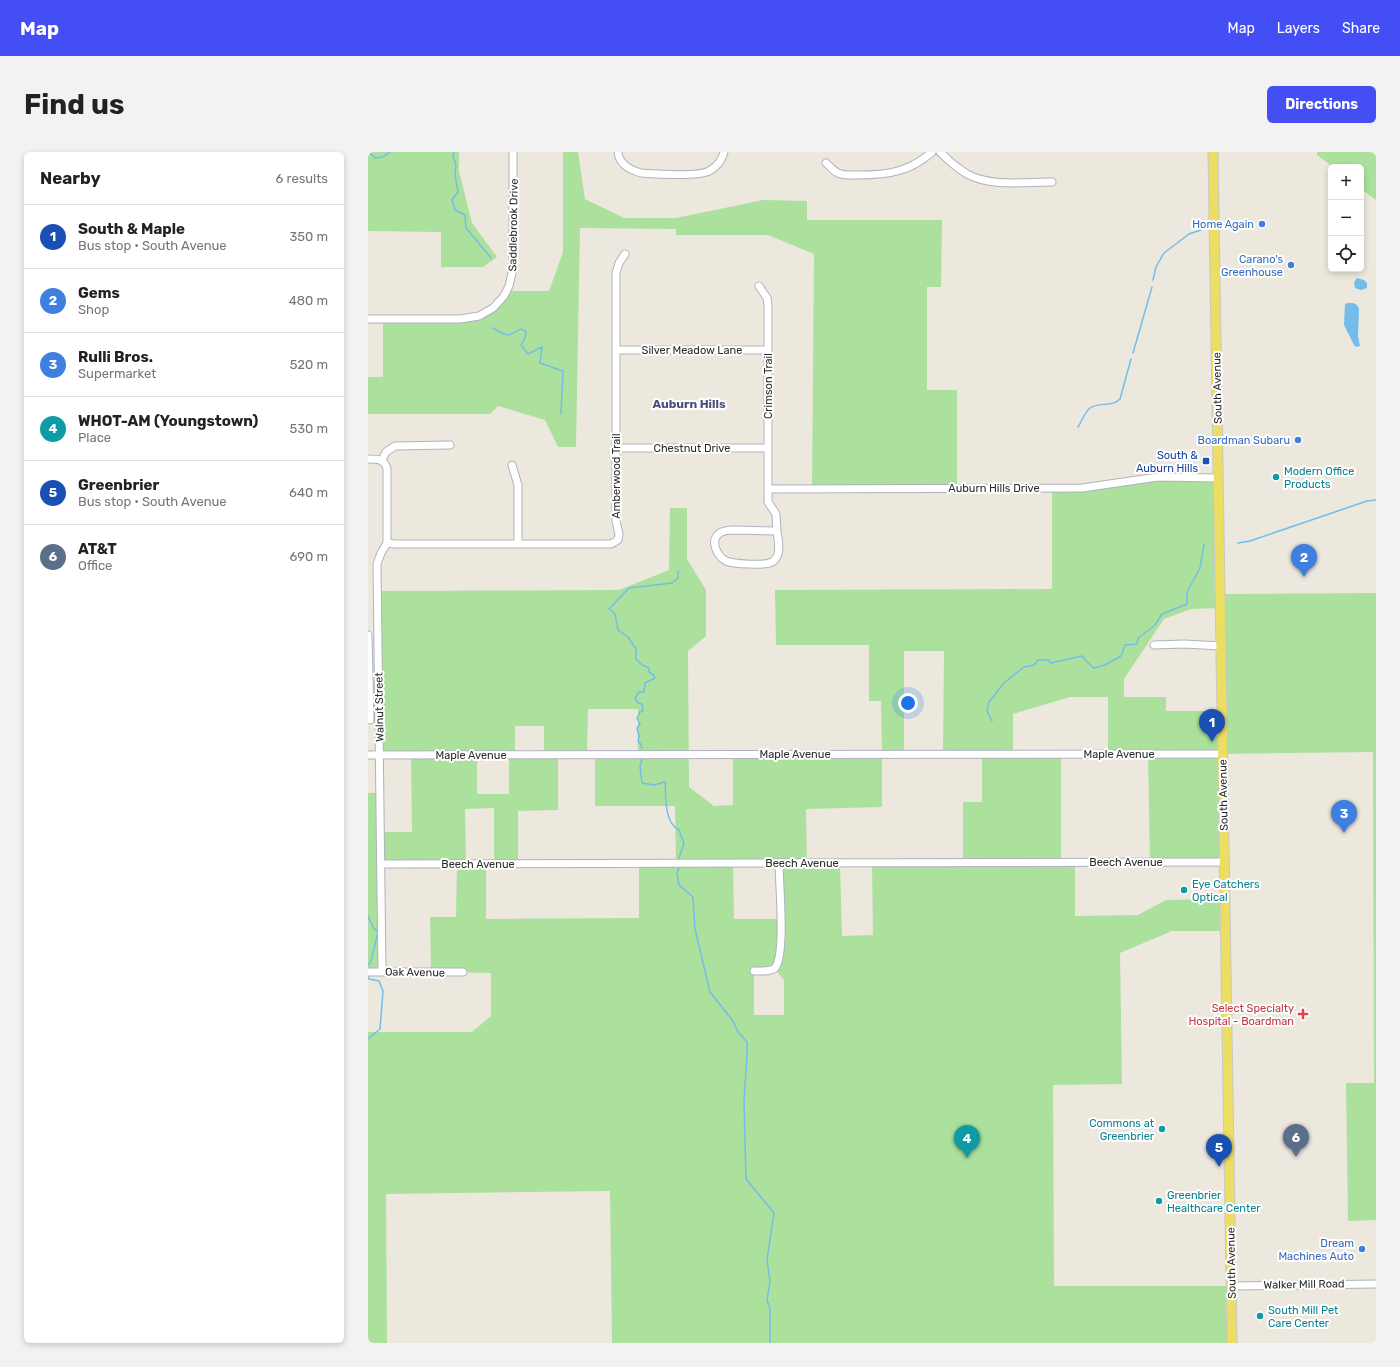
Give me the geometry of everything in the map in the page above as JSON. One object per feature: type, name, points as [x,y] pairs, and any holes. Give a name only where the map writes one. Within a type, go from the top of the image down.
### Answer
[{"type":"main road","name":"South Avenue","points":[[1213,152],[1232,1343]]},
{"type":"street","name":"Saddlebrook Drive","points":[[368,319],[467,319],[485,313],[500,301],[509,286],[513,269],[514,152]]},
{"type":"street","points":[[618,152],[620,160],[634,172],[640,174],[700,174],[707,172],[718,164],[724,152]]},
{"type":"street","points":[[826,163],[837,173],[845,175],[885,174],[913,166],[932,152]]},
{"type":"street","points":[[940,152],[965,173],[978,179],[994,182],[1052,182]]},
{"type":"street","name":"Amberwood Trail","points":[[387,543],[611,544],[616,542],[619,537],[616,521],[616,273],[619,263],[625,254]]},
{"type":"street","name":"Crimson Trail","points":[[759,286],[767,298],[768,305],[768,502],[776,514],[777,531],[777,556],[772,562],[765,564],[731,562],[721,557],[716,549],[716,537],[723,531],[777,531]]},
{"type":"street","name":"Silver Meadow Lane","points":[[616,350],[768,350]]},
{"type":"street","points":[[368,459],[382,460],[386,452],[395,446],[450,445]]},
{"type":"street","name":"Chestnut Drive","points":[[616,448],[768,448]]},
{"type":"street","name":"Walnut Street","points":[[382,460],[387,469],[387,543],[377,564],[382,972]]},
{"type":"street","points":[[512,465],[518,485],[518,544]]},
{"type":"street","name":"Auburn Hills Drive","points":[[768,488],[1082,488],[1158,477],[1218,478]]},
{"type":"street","points":[[368,635],[370,720]]},
{"type":"street","points":[[1154,644],[1221,646]]},
{"type":"street","points":[[368,646],[378,646]]},
{"type":"street","name":"Maple Avenue","points":[[368,755],[1223,754]]},
{"type":"street","name":"Beech Avenue","points":[[381,864],[1224,862]]},
{"type":"street","points":[[754,971],[772,970],[780,954],[779,863]]},
{"type":"street","name":"Oak Avenue","points":[[368,972],[463,972]]},
{"type":"street","name":"Walker Mill Road","points":[[1232,1286],[1376,1284]]},
{"type":"green space","points":[[368,152],[459,152],[459,171],[472,223],[497,257],[483,267],[441,267],[441,232],[368,231]]},
{"type":"green space","points":[[563,152],[578,152],[585,199],[624,218],[676,218],[763,200],[807,201],[807,220],[942,220],[941,287],[927,287],[927,390],[957,390],[957,488],[812,489],[814,254],[768,235],[676,235],[676,229],[580,228],[576,447],[558,447],[545,420],[498,406],[490,414],[368,414],[368,377],[383,377],[383,319],[460,319],[485,313],[507,291],[549,291],[563,252]]},
{"type":"green space","points":[[1317,152],[1376,152],[1376,200],[1364,191],[1364,164],[1329,164],[1317,155]]},
{"type":"green space","points":[[1158,477],[1218,478],[1220,594],[1376,593],[1376,1220],[1348,1221],[1346,1083],[1374,1083],[1373,752],[1223,754],[1224,862],[1150,862],[1148,754],[1108,754],[1108,697],[1070,697],[1013,714],[1013,754],[1061,754],[1061,862],[1075,862],[1075,916],[1138,915],[1166,900],[1225,899],[1226,931],[1172,931],[1120,953],[1122,1084],[1053,1085],[1054,1286],[1232,1286],[1232,1343],[612,1343],[610,1191],[386,1194],[387,1343],[368,1343],[368,1032],[472,1032],[491,1016],[491,973],[431,972],[430,917],[456,917],[457,864],[381,864],[382,972],[368,972],[368,793],[380,793],[380,832],[412,832],[411,755],[380,755],[378,591],[619,590],[669,570],[670,508],[687,508],[687,559],[706,590],[706,636],[688,651],[689,787],[714,806],[733,805],[733,754],[882,754],[881,701],[869,701],[869,645],[776,645],[775,590],[1052,589],[1052,488]],"holes":[[[1220,608],[1222,711],[1166,711],[1166,697],[1124,697],[1124,679],[1164,619],[1191,609]],[[904,651],[944,651],[943,754],[982,754],[982,802],[963,802],[963,863],[872,863],[873,935],[842,936],[840,863],[807,863],[806,809],[882,807],[882,754],[904,754]],[[588,709],[638,709],[638,754],[595,754],[595,806],[675,806],[676,863],[639,864],[639,918],[486,919],[486,864],[466,864],[465,809],[494,808],[494,864],[518,864],[518,811],[558,810],[558,755],[587,754]],[[515,726],[544,726],[544,754],[515,754]],[[477,755],[509,755],[509,794],[477,794]],[[779,863],[780,919],[734,919],[733,864]],[[775,969],[784,980],[784,1015],[754,1015],[754,971]]]},
{"type":"water","points":[[1357,278],[1364,280],[1367,283],[1367,288],[1361,290],[1355,288],[1354,282]]},
{"type":"water","points":[[1345,304],[1355,304],[1359,309],[1358,336],[1360,346],[1356,347],[1344,325]]},
{"type":"waterway","points":[[369,152],[375,158],[382,157],[390,152]]},
{"type":"waterway","points":[[454,152],[453,157],[456,164],[455,175],[458,192],[452,200],[455,210],[465,215],[466,228],[491,258]]},
{"type":"waterway","points":[[1153,280],[1156,267],[1164,253],[1189,234],[1201,230]]},
{"type":"waterway","points":[[1133,353],[1152,287]]},
{"type":"waterway","points":[[493,328],[506,335],[512,334],[520,329],[526,331],[525,338],[521,345],[528,354],[542,347],[540,363],[563,371],[561,414]]},
{"type":"waterway","points":[[1078,427],[1090,408],[1098,405],[1114,403],[1120,399],[1131,359]]},
{"type":"waterway","points":[[1238,543],[1250,541],[1367,501],[1376,500]]},
{"type":"waterway","points":[[992,721],[987,711],[989,702],[1004,683],[1024,667],[1034,665],[1038,660],[1048,660],[1051,663],[1082,656],[1093,668],[1105,665],[1121,656],[1125,645],[1137,644],[1138,638],[1155,625],[1162,614],[1187,604],[1187,592],[1200,568],[1204,544]]},
{"type":"waterway","points":[[642,748],[638,742],[639,736],[637,728],[640,724],[637,718],[640,712],[643,711],[642,704],[638,703],[635,698],[639,692],[644,692],[645,683],[655,678],[654,675],[649,672],[649,668],[642,665],[636,659],[636,649],[628,637],[618,630],[615,614],[609,609],[629,588],[672,583],[678,578],[678,571]]},
{"type":"waterway","points":[[642,759],[640,766],[642,783],[654,785],[665,782],[668,815],[674,827],[679,830],[684,843],[679,858]]},
{"type":"waterway","points":[[679,868],[677,873],[679,885],[693,897],[695,929],[710,992],[733,1021],[738,1032],[747,1042],[744,1101],[746,1179],[774,1213],[767,1260],[770,1282],[767,1300],[770,1309],[770,1343]]},
{"type":"waterway","points":[[368,916],[373,927],[378,932],[371,961],[368,965]]},
{"type":"waterway","points":[[368,976],[369,979],[379,981],[383,991],[380,1029],[368,1039]]},
{"type":"place","name":"Home Again","points":[[1262,224]]},
{"type":"place","name":"Carano's Greenhouse","points":[[1291,265]]},
{"type":"place","name":"Boardman Subaru","points":[[1298,440]]},
{"type":"place","name":"South & Auburn Hills","points":[[1206,461]]},
{"type":"place","name":"Modern Office Products","points":[[1276,477]]},
{"type":"place","name":"Gems","points":[[1304,577]]},
{"type":"place","name":"South & Maple","points":[[1212,742]]},
{"type":"place","name":"Rulli Bros.","points":[[1344,833]]},
{"type":"place","name":"Eye Catchers Optical","points":[[1184,890]]},
{"type":"place","name":"Select Specialty Hospital - Boardman","points":[[1303,1014]]},
{"type":"place","name":"Commons at Greenbrier","points":[[1162,1129]]},
{"type":"place","name":"AT&T","points":[[1296,1157]]},
{"type":"place","name":"WHOT-AM (Youngstown)","points":[[967,1158]]},
{"type":"place","name":"Greenbrier","points":[[1219,1167]]},
{"type":"place","name":"Greenbrier Healthcare Center","points":[[1159,1201]]},
{"type":"place","name":"Dream Machines Auto","points":[[1362,1249]]},
{"type":"place","name":"South Mill Pet Care Center","points":[[1260,1316]]},
{"type":"district","name":"Auburn Hills","points":[[689,404]]}]
